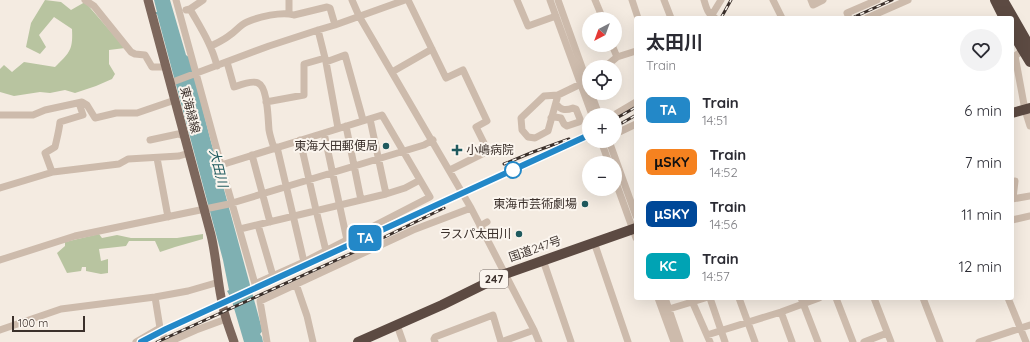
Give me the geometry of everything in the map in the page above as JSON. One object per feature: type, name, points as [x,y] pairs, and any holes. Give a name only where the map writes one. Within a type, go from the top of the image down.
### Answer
[{"type":"highway","points":[[1002,0],[1004,16]]},
{"type":"highway","points":[[1002,0],[1010,16]]},
{"type":"highway","points":[[1014,24],[1026,49],[1030,62]]},
{"type":"highway","points":[[1014,35],[1026,49]]},
{"type":"highway","points":[[1014,112],[1028,109]]},
{"type":"highway","name":"国道247号","points":[[358,342],[442,305],[505,274],[594,242],[634,232]]},
{"type":"main road","name":"東海緑線","points":[[148,0],[171,82],[188,153],[205,210],[213,246],[221,298],[234,342]]},
{"type":"street","points":[[85,0],[94,6],[131,52],[145,55],[152,67],[166,67]]},
{"type":"street","points":[[176,0],[231,203],[240,229],[255,284],[304,262],[430,198],[382,115],[221,164]]},
{"type":"street","points":[[180,12],[190,9],[203,0]]},
{"type":"street","points":[[289,0],[289,13]]},
{"type":"street","points":[[352,0],[359,16],[471,208],[539,342]]},
{"type":"street","points":[[171,82],[405,0]]},
{"type":"street","points":[[408,0],[446,78],[463,70],[487,121],[476,127],[488,152],[450,170]]},
{"type":"street","points":[[517,0],[528,26],[556,16]]},
{"type":"street","points":[[550,0],[582,74]]},
{"type":"street","points":[[558,0],[582,71]]},
{"type":"street","points":[[595,0],[600,12]]},
{"type":"street","points":[[632,0],[637,16]]},
{"type":"street","points":[[664,0],[670,16]]},
{"type":"street","points":[[704,0],[711,16]]},
{"type":"street","points":[[713,16],[721,0]]},
{"type":"street","points":[[773,0],[781,16]]},
{"type":"street","points":[[811,0],[813,5],[824,0]]},
{"type":"street","points":[[848,16],[847,13],[877,0]]},
{"type":"street","points":[[872,16],[908,0]]},
{"type":"street","points":[[210,46],[230,35],[237,28],[248,22],[270,15],[289,13],[297,14],[327,7],[330,8],[335,25]]},
{"type":"street","points":[[190,9],[210,46],[217,66]]},
{"type":"street","points":[[318,30],[338,128]]},
{"type":"street","points":[[392,72],[432,49]]},
{"type":"street","points":[[1026,49],[1015,56],[1028,109],[1030,126]]},
{"type":"street","points":[[613,60],[617,57],[634,51]]},
{"type":"street","points":[[615,52],[617,57]]},
{"type":"street","points":[[266,102],[304,94],[304,64],[345,55],[379,159],[386,194]]},
{"type":"street","points":[[227,62],[234,87],[255,82],[260,83],[264,89],[270,132],[276,148],[304,262]]},
{"type":"street","points":[[558,95],[548,131],[535,138],[528,137],[522,130],[521,118],[544,96],[558,95],[582,85]]},
{"type":"street","points":[[0,115],[33,115],[45,110],[82,102],[87,105],[95,118],[116,113],[137,113],[175,100]]},
{"type":"street","points":[[52,172],[45,153],[55,147],[60,122],[83,116],[79,103]]},
{"type":"street","points":[[622,110],[634,103]]},
{"type":"street","points":[[556,104],[559,108],[564,110],[573,108],[576,110],[580,119],[578,122],[567,126],[564,124],[562,118],[564,110]]},
{"type":"street","points":[[552,118],[555,116],[562,118]]},
{"type":"street","points":[[622,131],[634,125]]},
{"type":"street","points":[[346,126],[361,200]]},
{"type":"street","points":[[324,133],[348,240]]},
{"type":"street","points":[[150,140],[178,134],[184,136]]},
{"type":"street","points":[[300,140],[308,180],[326,251]]},
{"type":"street","points":[[0,260],[75,236],[205,210],[231,203],[424,145],[432,140]]},
{"type":"street","points":[[612,148],[634,210]]},
{"type":"street","points":[[0,188],[52,172],[119,164],[128,159],[179,156],[188,153]]},
{"type":"street","points":[[252,155],[270,222]]},
{"type":"street","points":[[157,158],[168,217]]},
{"type":"street","points":[[240,229],[386,194],[405,188],[420,180]]},
{"type":"street","points":[[1014,190],[1015,181]]},
{"type":"street","points":[[621,196],[634,229]]},
{"type":"street","points":[[1014,198],[1030,196]]},
{"type":"street","points":[[267,342],[260,300],[413,230],[471,208]]},
{"type":"street","points":[[1014,220],[1030,216]]},
{"type":"street","points":[[480,226],[488,222]]},
{"type":"street","points":[[258,225],[273,276]]},
{"type":"street","points":[[594,242],[628,342]]},
{"type":"street","points":[[543,260],[572,342]]},
{"type":"street","points":[[0,330],[61,310],[155,297],[188,291],[219,282]]},
{"type":"street","points":[[296,284],[307,316],[313,342]]},
{"type":"street","points":[[155,297],[160,328],[166,342]]},
{"type":"street","points":[[659,300],[674,342]]},
{"type":"street","points":[[666,300],[680,342]]},
{"type":"street","points":[[668,309],[696,300]]},
{"type":"street","points":[[711,300],[725,342]]},
{"type":"street","points":[[740,300],[755,342]]},
{"type":"street","points":[[837,300],[853,342]]},
{"type":"street","points":[[875,300],[891,342]]},
{"type":"street","points":[[924,300],[940,342]]},
{"type":"street","points":[[1009,300],[1026,342]]},
{"type":"street","points":[[692,301],[709,339],[721,331],[781,312],[802,301],[818,342]]},
{"type":"street","points":[[781,312],[792,342]]},
{"type":"street","points":[[435,342],[435,337],[493,316],[501,342],[534,330]]},
{"type":"street","points":[[169,342],[226,319]]},
{"type":"street","points":[[397,325],[403,342]]},
{"type":"street","points":[[979,342],[1030,325]]},
{"type":"street","points":[[136,342],[160,328]]},
{"type":"street","points":[[864,342],[887,333]]},
{"type":"green space","points":[[45,0],[61,2],[71,10],[85,2],[125,48],[109,50],[109,64],[115,74],[112,79],[75,93],[65,90],[50,93],[40,92],[14,96],[0,92],[0,69],[4,65],[12,72],[24,62],[55,67],[70,50],[72,42],[72,29],[54,17],[39,35],[46,47],[40,54],[26,47],[31,23]]},
{"type":"green space","points":[[99,234],[102,238],[117,235],[131,238],[177,238],[203,234],[203,239],[160,252],[155,241],[129,241],[126,246],[99,249],[101,261],[108,259],[108,273],[101,274],[86,271],[86,267],[82,267],[81,271],[67,273],[57,253],[65,246],[65,242]]},
{"type":"water","points":[[154,0],[170,0],[186,55],[190,58],[210,138],[262,329],[264,329],[260,334],[263,342],[244,342],[231,298],[227,291],[229,290],[223,260],[157,14],[155,14],[155,12],[157,12]]},
{"type":"railway","points":[[722,16],[731,0]]},
{"type":"railway","points":[[856,16],[892,0]]},
{"type":"railway","points":[[622,115],[634,108]]},
{"type":"railway","points":[[622,123],[634,116]]},
{"type":"railway","points":[[141,342],[166,329],[582,138]]},
{"type":"railway","points":[[504,164],[569,139]]},
{"type":"railway","points":[[157,342],[352,253],[444,208]]},
{"type":"train","name":"TA","points":[[141,342],[166,329],[582,138]]},
{"type":"place","name":"東海大田郵便局","points":[[386,146]]},
{"type":"place","name":"小嶋病院","points":[[457,150]]},
{"type":"place","name":"東海市芸術劇場","points":[[585,204]]},
{"type":"place","name":"ラスパ太田川","points":[[519,234]]},
{"type":"water label","name":"大田川","points":[[219,168]]}]
